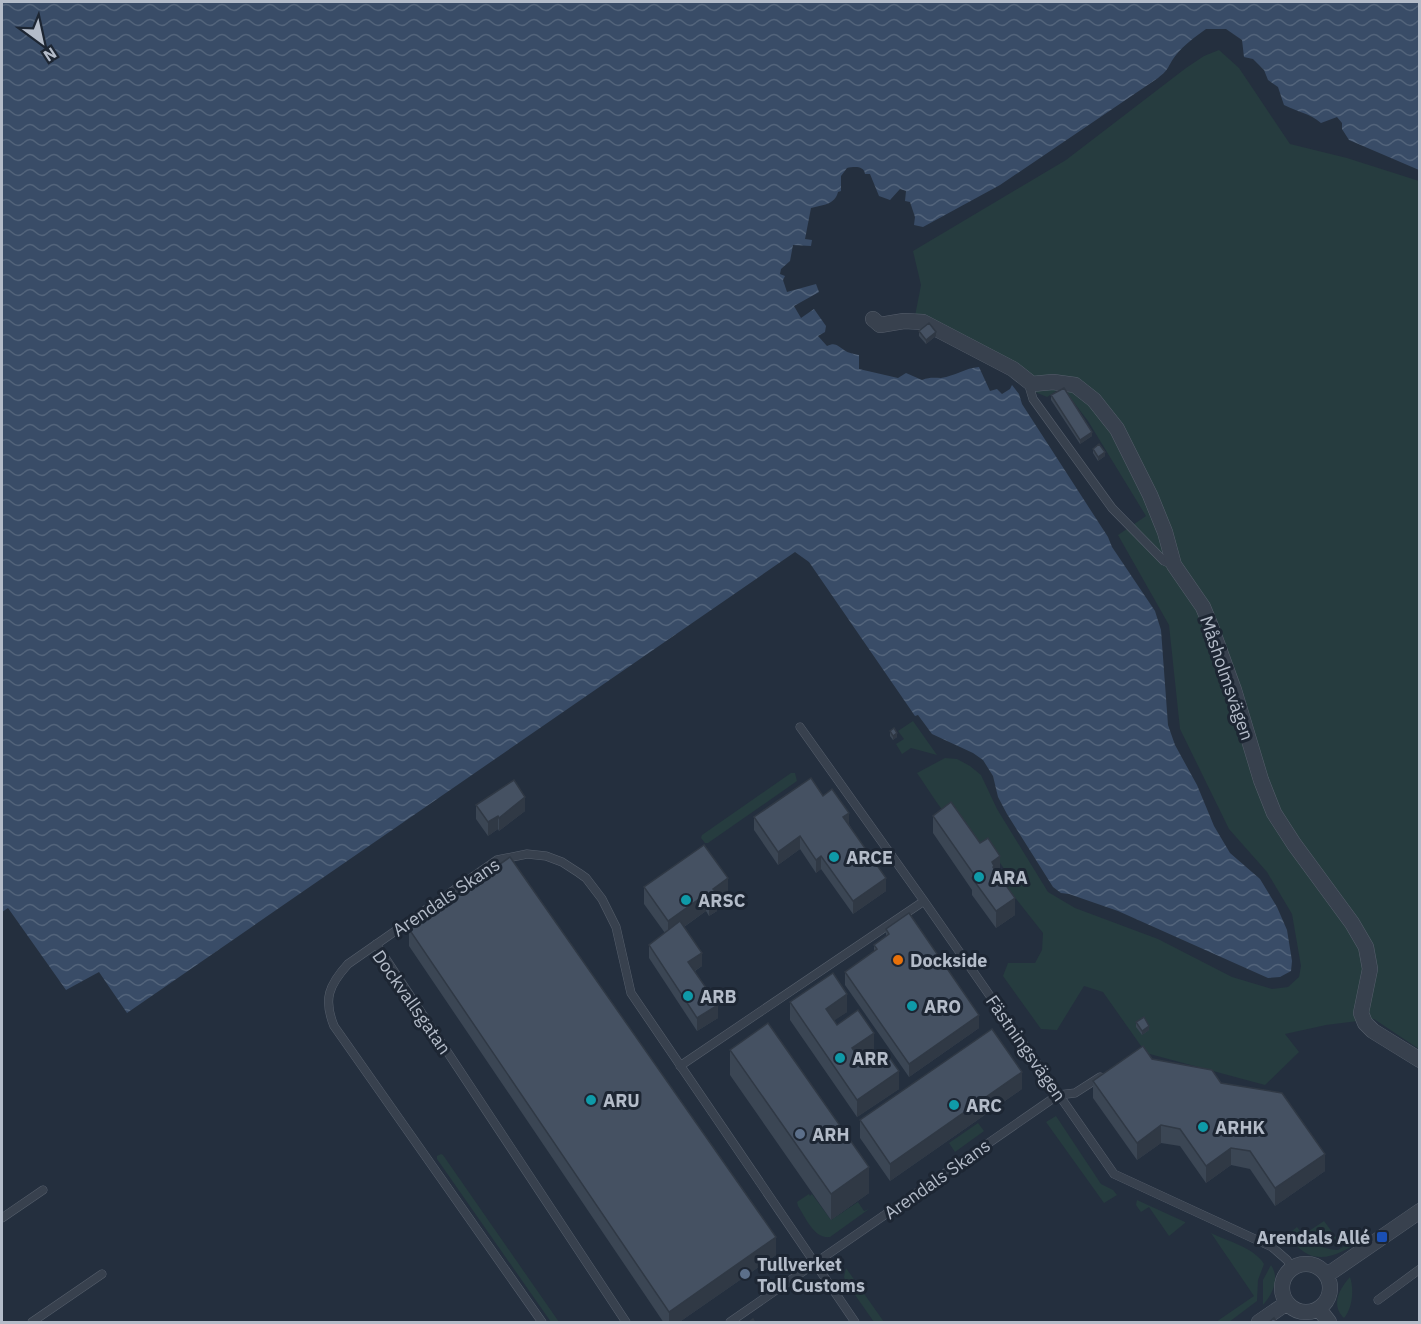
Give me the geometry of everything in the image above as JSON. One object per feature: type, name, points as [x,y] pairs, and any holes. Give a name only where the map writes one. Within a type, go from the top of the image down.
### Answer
[{"type":"street","points":[[873,319],[880,325],[904,321],[922,322],[1013,369],[1028,382]]},
{"type":"street","name":"Måsholmsvägen","points":[[1028,382],[1032,384],[1065,382],[1075,385],[1086,392],[1107,414],[1117,429],[1166,532],[1174,565],[1203,607],[1210,624],[1274,813],[1352,923],[1366,947],[1370,969],[1361,1013],[1365,1023],[1373,1031],[1419,1060]]},
{"type":"street","points":[[1327,1275],[1419,1211]]},
{"type":"street","points":[[1301,1264],[1311,1264],[1321,1268],[1327,1275],[1330,1282],[1330,1294],[1325,1304],[1319,1309],[1302,1312],[1287,1303],[1282,1293],[1282,1284],[1286,1274],[1292,1268],[1301,1264]]},
{"type":"street","points":[[1259,1323],[1287,1303]]},
{"type":"street","points":[[1319,1309],[1329,1323]]},
{"type":"lane","points":[[1028,382],[1037,405],[1112,508],[1164,561],[1174,565]]},
{"type":"lane","name":"Fästningsvägen","points":[[800,727],[1114,1174],[1272,1248],[1287,1260],[1292,1268]]},
{"type":"lane","name":"Arendals Skans","points":[[376,944],[497,860],[527,854],[554,859],[586,878],[602,899],[616,927],[631,993],[855,1323]]},
{"type":"lane","points":[[680,1066],[924,901]]},
{"type":"lane","name":"Dockvallsgatan","points":[[542,1323],[334,1026],[328,1012],[328,997],[336,978],[348,964],[376,944],[626,1323]]},
{"type":"lane","name":"Arendals Skans","points":[[815,1264],[1058,1095],[1075,1093],[1108,1071]]},
{"type":"lane","points":[[2,1218],[43,1190]]},
{"type":"lane","points":[[730,1323],[815,1264]]},
{"type":"lane","points":[[1378,1299],[1419,1269]]},
{"type":"lane","points":[[32,1323],[102,1274]]},
{"type":"green space","points":[[1219,50],[1239,68],[1290,144],[1347,158],[1419,181],[1419,1049],[1374,1019],[1326,1025],[1285,1034],[1299,1052],[1265,1085],[1146,1053],[1103,992],[1084,986],[1057,1030],[1041,1029],[1003,976],[1008,963],[1035,963],[1042,950],[1043,933],[1006,886],[1008,875],[993,852],[981,848],[960,831],[917,773],[945,758],[957,759],[981,775],[997,809],[1048,892],[1075,908],[1158,939],[1232,977],[1272,989],[1288,987],[1299,977],[1301,966],[1292,914],[1267,872],[1229,829],[1180,729],[1169,625],[1118,535],[1146,516],[1088,421],[1062,387],[1047,397],[1035,392],[1033,377],[915,316],[921,285],[913,251],[1066,160],[1186,68],[1204,56]]},
{"type":"green space","points":[[913,721],[937,755],[911,748],[902,754],[896,744],[904,739],[898,731]]},
{"type":"green space","points":[[791,773],[795,773],[797,781],[708,843],[701,838],[702,835]]},
{"type":"green space","points":[[1056,1116],[1101,1184],[1113,1190],[1117,1195],[1104,1203],[1046,1122]]},
{"type":"green space","points":[[978,1123],[984,1131],[955,1152],[949,1143]]},
{"type":"green space","points":[[441,1154],[559,1322],[551,1322],[437,1159],[437,1156]]},
{"type":"green space","points":[[809,1194],[810,1196],[812,1194],[831,1220],[858,1202],[864,1211],[869,1209],[830,1237],[824,1237],[811,1227],[798,1206],[797,1202]]},
{"type":"green space","points":[[1137,1200],[1185,1223],[1169,1236],[1149,1207],[1141,1212],[1136,1205]]},
{"type":"green space","points":[[1324,1221],[1341,1244],[1333,1245],[1311,1239],[1296,1239],[1292,1231],[1297,1227],[1303,1235]]},
{"type":"green space","points":[[1211,1233],[1247,1249],[1260,1258],[1264,1264],[1258,1280],[1257,1301],[1229,1322],[1216,1322],[1254,1296]]},
{"type":"green space","points":[[1359,1237],[1361,1240],[1329,1256],[1313,1256],[1297,1246],[1313,1244],[1338,1250]]},
{"type":"green space","points":[[1271,1265],[1275,1275],[1274,1286],[1263,1305],[1263,1280]]},
{"type":"green space","points":[[846,1268],[884,1322],[874,1322],[846,1282],[844,1277]]},
{"type":"green space","points":[[1350,1277],[1352,1298],[1344,1318],[1337,1302],[1340,1291]]},
{"type":"water","points":[[2,2],[1419,2],[1419,170],[1349,140],[1337,117],[1321,123],[1284,105],[1278,87],[1268,80],[1264,70],[1253,59],[1244,57],[1242,40],[1226,29],[1206,29],[1173,58],[1165,72],[1158,78],[1000,185],[923,227],[914,225],[915,217],[910,202],[905,201],[906,191],[900,189],[890,200],[879,196],[870,174],[865,174],[860,168],[847,168],[841,176],[841,191],[834,200],[828,204],[811,208],[805,239],[812,240],[811,246],[793,245],[790,261],[781,269],[780,274],[785,276],[783,280],[787,292],[816,284],[819,292],[794,306],[801,318],[814,309],[826,326],[825,332],[818,336],[827,346],[834,344],[847,352],[859,355],[859,369],[898,378],[906,373],[922,380],[946,377],[979,367],[990,391],[997,389],[1002,394],[1012,385],[1019,394],[1022,404],[1155,611],[1161,630],[1168,725],[1175,745],[1197,785],[1214,826],[1230,853],[1260,879],[1277,907],[1287,930],[1292,961],[1291,971],[1280,977],[1268,978],[1118,911],[1061,893],[1053,887],[1007,814],[998,797],[993,776],[983,760],[932,734],[918,715],[915,716],[809,562],[795,552],[127,1013],[99,972],[66,990],[8,908],[2,912]]},
{"type":"building","points":[[929,323],[936,332],[926,340],[919,331]]},
{"type":"building","points":[[1064,388],[1092,432],[1080,440],[1051,395]]},
{"type":"building","points":[[1099,444],[1105,452],[1098,457],[1093,449]]},
{"type":"building","points":[[894,728],[897,733],[893,736],[890,731]]},
{"type":"building","name":"ARCE","points":[[811,778],[823,796],[832,789],[849,813],[843,817],[886,878],[853,901],[821,856],[816,860],[800,836],[778,852],[754,817]]},
{"type":"building","points":[[514,780],[525,797],[499,818],[498,816],[488,822],[476,805]]},
{"type":"building","points":[[951,802],[980,843],[988,838],[1000,856],[992,862],[993,867],[1015,898],[996,911],[972,878],[975,876],[933,816]]},
{"type":"building","points":[[704,845],[728,878],[713,889],[717,893],[709,899],[706,894],[668,921],[644,887]]},
{"type":"building","name":"ARU","points":[[510,857],[776,1237],[669,1312],[409,929]]},
{"type":"building","name":"ARO","points":[[909,913],[979,1015],[909,1064],[845,972],[877,949],[874,945],[889,934],[886,929]]},
{"type":"building","name":"ARB","points":[[680,921],[702,953],[688,962],[718,1005],[697,1018],[649,945]]},
{"type":"building","points":[[833,973],[847,994],[826,1009],[837,1025],[858,1010],[874,1033],[852,1048],[863,1064],[884,1050],[899,1071],[857,1100],[790,1002]]},
{"type":"building","points":[[1144,1017],[1149,1026],[1142,1031],[1136,1022]]},
{"type":"building","points":[[768,1023],[869,1167],[831,1194],[730,1050]]},
{"type":"building","name":"ARC","points":[[992,1029],[1022,1072],[890,1164],[860,1120]]},
{"type":"building","name":"ARHK","points":[[1143,1046],[1152,1059],[1212,1070],[1221,1083],[1282,1093],[1325,1154],[1275,1188],[1250,1151],[1231,1148],[1206,1166],[1180,1129],[1161,1125],[1137,1143],[1093,1081]]},
{"type":"place","name":"ARCE","points":[[834,857]]},
{"type":"place","name":"ARA","points":[[979,877]]},
{"type":"place","name":"ARSC","points":[[686,900]]},
{"type":"place","name":"Dockside","points":[[898,960]]},
{"type":"place","name":"ARB","points":[[688,996]]},
{"type":"place","name":"ARO","points":[[912,1006]]},
{"type":"place","name":"ARR","points":[[840,1058]]},
{"type":"place","name":"ARU","points":[[591,1100]]},
{"type":"place","name":"ARC","points":[[954,1105]]},
{"type":"place","name":"ARHK","points":[[1203,1127]]},
{"type":"place","name":"ARH","points":[[800,1134]]},
{"type":"place","name":"Arendals Allé","points":[[1382,1237]]},
{"type":"place","name":"Tullverket Toll Customs","points":[[745,1274]]}]
